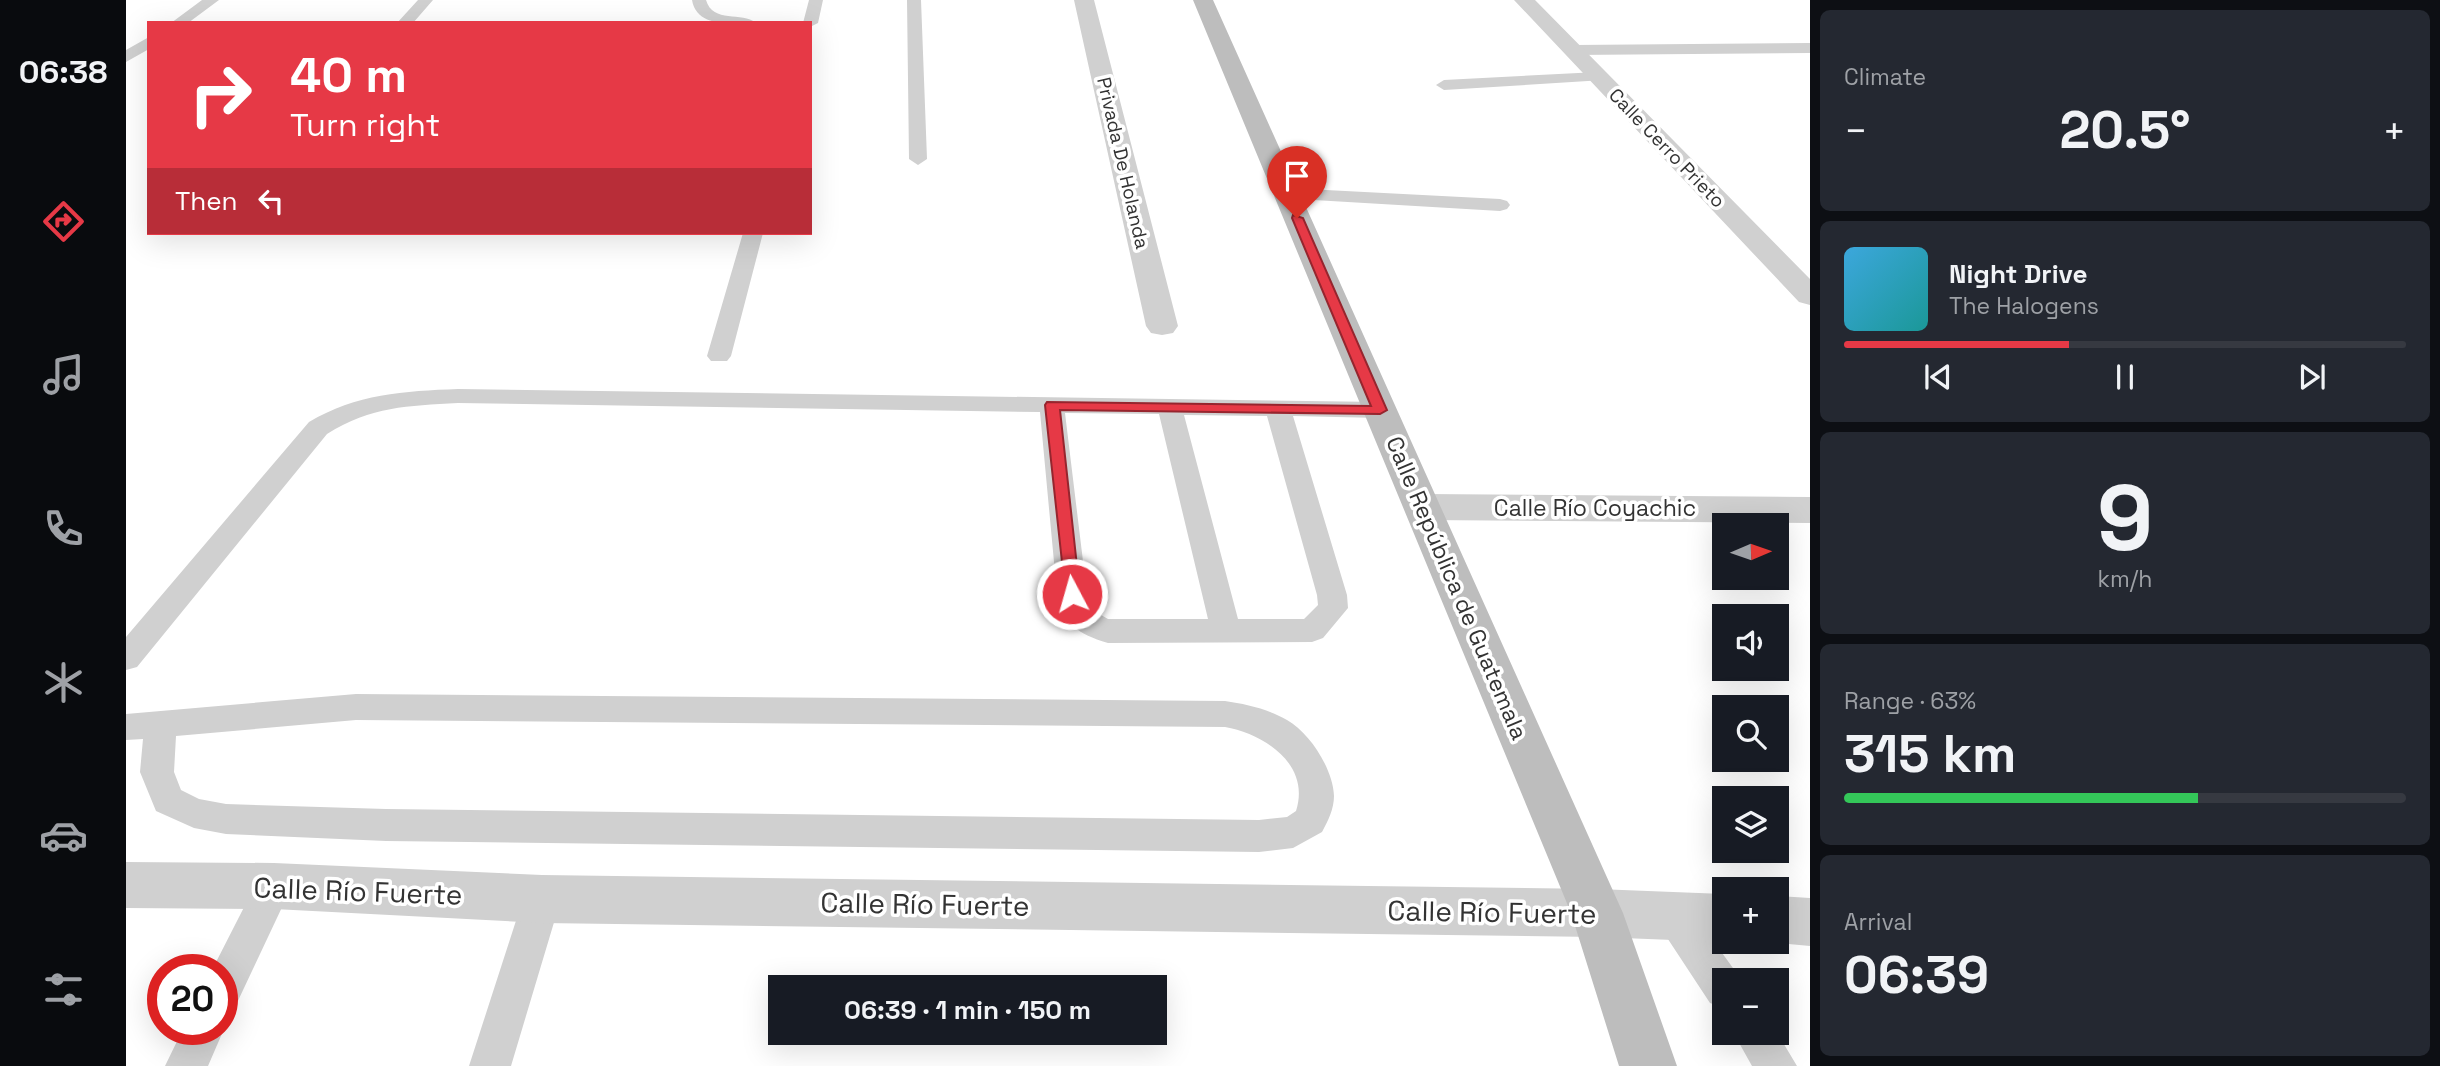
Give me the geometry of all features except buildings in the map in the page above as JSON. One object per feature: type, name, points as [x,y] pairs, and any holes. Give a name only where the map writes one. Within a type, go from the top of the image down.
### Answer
[{"type":"main road","name":"Calle República de Guatemala","points":[[1203,0],[1597,913],[1648,1066]]},
{"type":"street","name":"Privada De Holanda","points":[[1084,0],[1162,326]]},
{"type":"street","name":"Calle Cerro Prieto","points":[[1524,0],[1810,296]]},
{"type":"street","name":"Calle Río Coyachic","points":[[1423,507],[1810,510]]},
{"type":"street","name":"Calle Río Fuerte","points":[[126,885],[274,886],[542,899],[1597,913],[1712,917]]},
{"type":"street","points":[[1789,921],[1810,922]]},
{"type":"lane","points":[[181,21],[212,0]]},
{"type":"lane","points":[[406,21],[426,0]]},
{"type":"lane","points":[[699,0],[709,17],[719,21]]},
{"type":"lane","points":[[811,21],[816,0]]},
{"type":"lane","points":[[915,0],[918,159]]},
{"type":"lane","points":[[126,57],[147,43]]},
{"type":"lane","points":[[1574,50],[1810,48]]},
{"type":"lane","points":[[1444,85],[1598,78]]},
{"type":"lane","points":[[1287,194],[1500,205]]},
{"type":"lane","points":[[719,356],[752,235]]},
{"type":"lane","points":[[126,658],[318,428],[352,407],[378,401],[458,396],[1380,410]]},
{"type":"lane","points":[[1052,405],[1072,594],[1079,615],[1090,626],[1108,631],[1312,630],[1333,608],[1332,595],[1278,409]]},
{"type":"lane","points":[[1170,407],[1226,631]]},
{"type":"lane","points":[[126,727],[356,708],[1225,714],[1255,719],[1279,730],[1300,749],[1312,776],[1317,798],[1310,821],[1293,832],[1259,836],[386,825],[226,819],[194,813],[168,800],[157,772],[160,725]]},
{"type":"lane","points":[[238,959],[274,886]]},
{"type":"lane","points":[[490,1066],[542,899]]},
{"type":"lane","points":[[1673,915],[1712,972]]},
{"type":"lane","points":[[186,1066],[196,1045]]},
{"type":"lane","points":[[1762,1045],[1776,1066]]},
{"type":"route","points":[[1072,594],[1052,405],[1380,410],[1297,218]]}]
